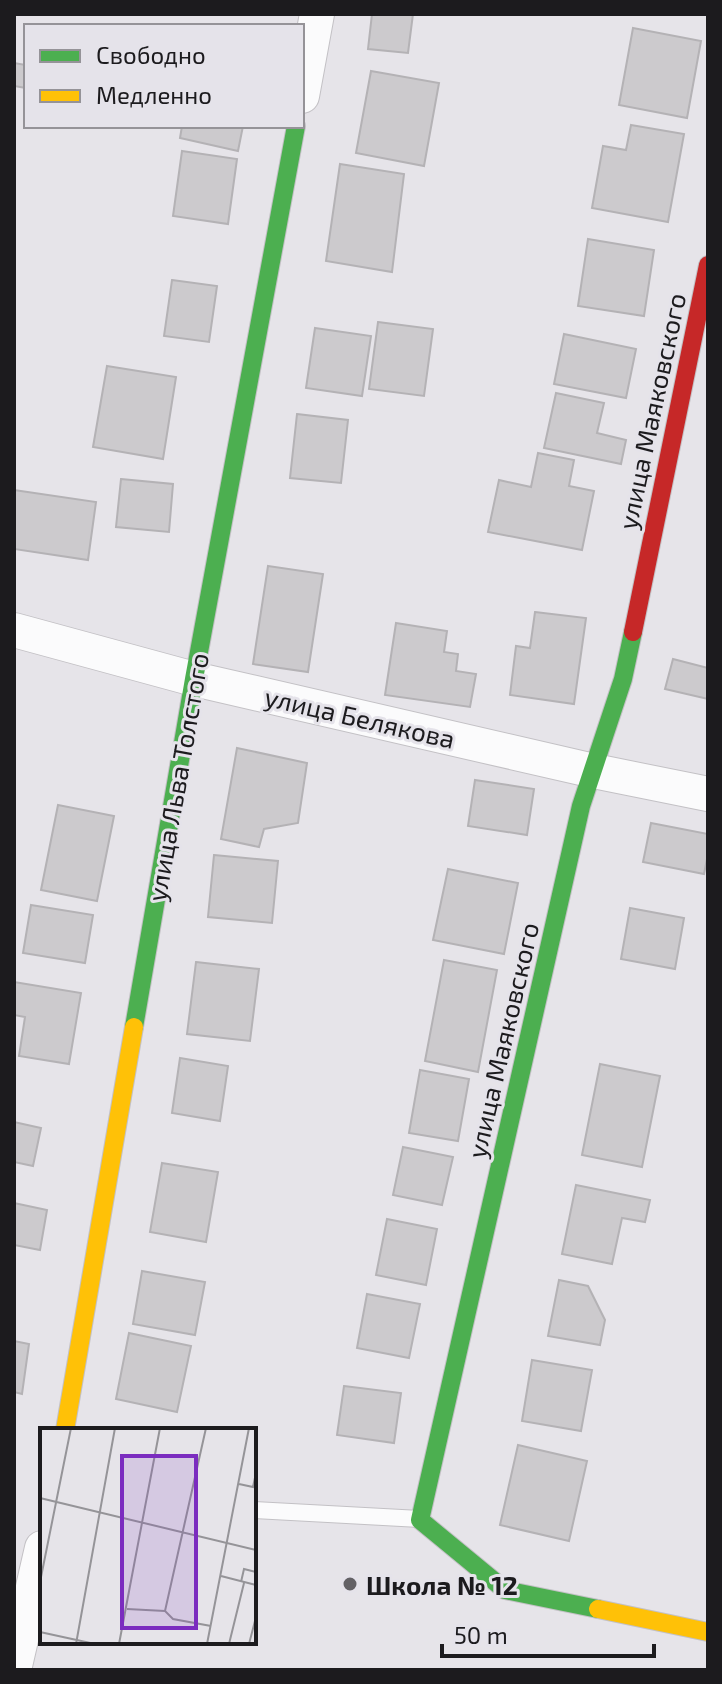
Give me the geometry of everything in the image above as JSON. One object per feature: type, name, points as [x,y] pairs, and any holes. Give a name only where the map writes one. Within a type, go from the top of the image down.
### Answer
[{"type":"street","points":[[304,85],[317,14]]},
{"type":"street","name":"улица Льва Толстого","points":[[65,1428],[194,679],[296,128]]},
{"type":"street","name":"улица Маяковского","points":[[420,1520],[581,806],[623,679],[708,265]]},
{"type":"street","name":"улица Белякова","points":[[14,630],[194,679],[594,771],[708,794]]},
{"type":"street","points":[[420,1520],[505,1590],[708,1632]]},
{"type":"street","points":[[14,1670],[40,1557]]},
{"type":"lane","points":[[256,1510],[420,1520]]},
{"type":"building","points":[[372,14],[413,14],[408,53],[368,49]]},
{"type":"building","points":[[633,28],[701,41],[687,118],[619,105]]},
{"type":"building","points":[[14,63],[24,65],[24,88],[14,86]]},
{"type":"building","points":[[371,71],[439,83],[424,166],[356,153]]},
{"type":"building","points":[[631,125],[684,134],[668,222],[592,208],[603,146],[626,150]]},
{"type":"building","points":[[182,128],[243,128],[238,151],[180,138]]},
{"type":"building","points":[[182,151],[237,159],[228,224],[173,216]]},
{"type":"building","points":[[340,164],[404,174],[392,272],[326,261]]},
{"type":"building","points":[[588,239],[654,250],[644,316],[578,306]]},
{"type":"building","points":[[172,280],[217,286],[209,342],[164,336]]},
{"type":"building","points":[[378,322],[433,329],[424,396],[369,389]]},
{"type":"building","points":[[315,328],[371,336],[362,396],[306,388]]},
{"type":"building","points":[[564,334],[636,349],[626,398],[554,384]]},
{"type":"building","points":[[107,366],[176,377],[163,459],[93,447]]},
{"type":"building","points":[[556,393],[604,403],[597,433],[626,440],[621,464],[544,448]]},
{"type":"building","points":[[297,414],[348,420],[341,483],[290,478]]},
{"type":"building","points":[[538,453],[574,460],[569,486],[594,491],[582,550],[488,532],[499,480],[531,487]]},
{"type":"building","points":[[121,479],[173,484],[169,532],[116,527]]},
{"type":"building","points":[[14,490],[96,502],[88,560],[14,549]]},
{"type":"building","points":[[268,566],[323,574],[308,672],[253,664]]},
{"type":"building","points":[[535,612],[586,618],[574,704],[510,695],[516,646],[530,648]]},
{"type":"building","points":[[396,623],[447,631],[444,652],[458,654],[456,671],[476,674],[470,707],[385,695]]},
{"type":"building","points":[[673,659],[708,668],[708,699],[665,689]]},
{"type":"building","points":[[237,748],[307,763],[298,823],[264,829],[259,847],[221,839]]},
{"type":"building","points":[[475,780],[534,789],[527,835],[468,826]]},
{"type":"building","points":[[58,805],[114,816],[97,901],[41,890]]},
{"type":"building","points":[[651,823],[708,834],[704,874],[643,862]]},
{"type":"building","points":[[214,855],[278,861],[272,923],[208,917]]},
{"type":"building","points":[[448,869],[518,883],[504,954],[433,940]]},
{"type":"building","points":[[31,905],[93,915],[85,963],[23,953]]},
{"type":"building","points":[[630,908],[684,918],[675,969],[621,959]]},
{"type":"building","points":[[444,960],[497,970],[478,1072],[425,1061]]},
{"type":"building","points":[[196,962],[259,969],[250,1041],[187,1034]]},
{"type":"building","points":[[14,982],[81,993],[69,1064],[19,1056],[25,1017],[14,1015]]},
{"type":"building","points":[[180,1058],[228,1066],[220,1121],[172,1113]]},
{"type":"building","points":[[600,1064],[660,1076],[642,1167],[582,1155]]},
{"type":"building","points":[[420,1070],[469,1079],[458,1141],[409,1133]]},
{"type":"building","points":[[14,1122],[41,1128],[33,1166],[14,1162]]},
{"type":"building","points":[[403,1147],[453,1157],[442,1205],[393,1195]]},
{"type":"building","points":[[162,1163],[218,1172],[206,1242],[150,1232]]},
{"type":"building","points":[[576,1185],[650,1200],[645,1222],[622,1218],[612,1264],[562,1254]]},
{"type":"building","points":[[14,1203],[47,1210],[40,1250],[14,1245]]},
{"type":"building","points":[[387,1219],[437,1229],[426,1285],[376,1275]]},
{"type":"building","points":[[142,1271],[205,1282],[195,1335],[133,1324]]},
{"type":"building","points":[[559,1280],[588,1286],[605,1320],[600,1345],[548,1336]]},
{"type":"building","points":[[367,1294],[420,1304],[409,1358],[357,1348]]},
{"type":"building","points":[[129,1333],[191,1346],[177,1412],[116,1399]]},
{"type":"building","points":[[14,1341],[29,1344],[22,1394],[14,1392]]},
{"type":"building","points":[[532,1360],[592,1370],[581,1431],[522,1421]]},
{"type":"building","points":[[344,1386],[401,1393],[394,1443],[337,1435]]},
{"type":"building","points":[[518,1445],[587,1461],[569,1541],[500,1525]]},
{"type":"traffic: fast","points":[[134,1027],[194,679],[296,128]]},
{"type":"traffic: fast","points":[[598,1609],[505,1590],[420,1520],[581,806],[623,679],[633,632]]},
{"type":"traffic: slow","points":[[65,1428],[134,1027]]},
{"type":"traffic: slow","points":[[598,1609],[708,1632]]},
{"type":"traffic: jam","points":[[633,632],[708,265]]},
{"type":"place","name":"Школа № 12","points":[[350,1584]]}]
